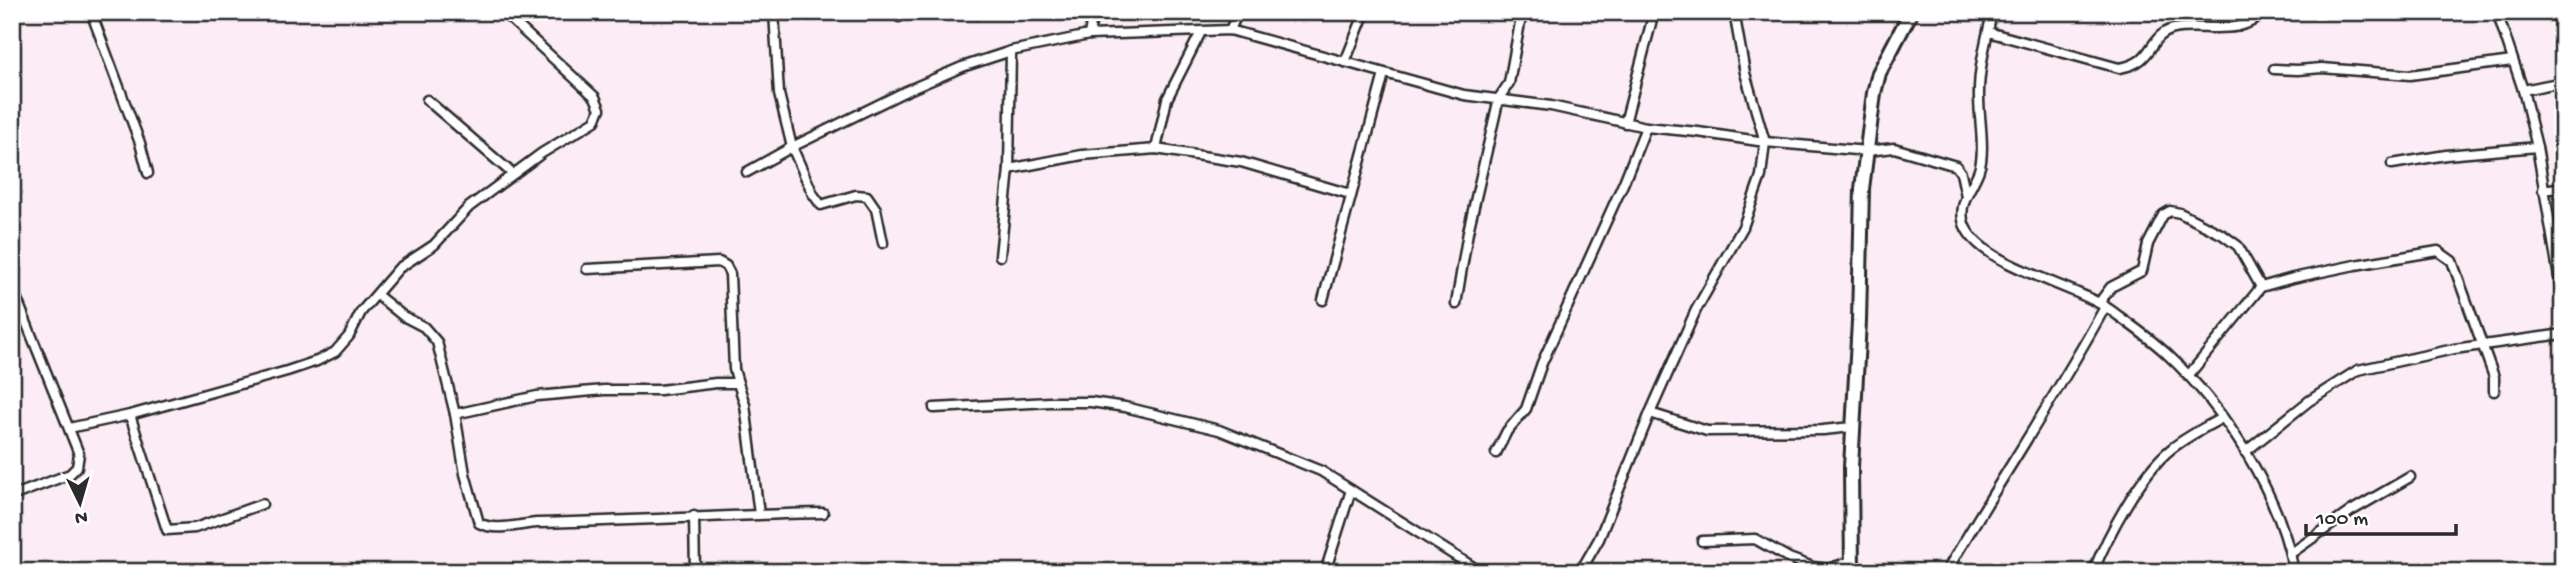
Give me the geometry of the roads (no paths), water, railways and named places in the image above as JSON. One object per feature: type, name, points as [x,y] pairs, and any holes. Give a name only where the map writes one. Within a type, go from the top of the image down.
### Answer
[{"type":"street","points":[[91,12],[140,143],[148,173]]},
{"type":"street","points":[[69,428],[130,415],[317,361],[335,352],[349,336],[361,312],[399,268],[434,246],[469,207],[513,174],[595,121],[600,109],[595,97],[503,12]]},
{"type":"street","points":[[774,12],[779,94],[792,146],[818,203],[825,204],[856,195],[867,196],[876,208],[883,243]]},
{"type":"street","points":[[1089,35],[1093,12]]},
{"type":"street","points":[[1230,30],[1238,12]]},
{"type":"street","points":[[1345,62],[1365,12]]},
{"type":"street","points":[[1456,304],[1468,232],[1499,98],[1509,83],[1522,12]]},
{"type":"street","points":[[1625,123],[1654,12]]},
{"type":"street","points":[[1580,572],[1599,539],[1696,310],[1743,227],[1761,176],[1765,142],[1745,74],[1734,12]]},
{"type":"street","points":[[1702,541],[1755,539],[1789,558],[1813,567],[1828,569],[1852,566],[1852,427],[1860,309],[1862,189],[1879,73],[1912,12]]},
{"type":"street","points":[[1966,195],[1979,170],[1981,157],[1979,88],[1992,12]]},
{"type":"street","points":[[1988,32],[2119,68],[2138,64],[2147,56],[2158,37],[2168,30],[2246,24],[2262,12]]},
{"type":"street","points":[[2497,12],[2523,90],[2537,147],[2563,300]]},
{"type":"street","points":[[747,172],[792,146],[962,67],[1012,51],[1089,35],[1230,30],[1464,95],[1584,112],[1646,127],[1765,142],[1867,151],[1894,148],[1951,163],[1961,173],[1966,195],[1963,220],[1980,247],[1998,258],[2102,305],[2166,354],[2188,376],[2245,452],[2280,521],[2294,572]]},
{"type":"street","points":[[1156,149],[1167,99],[1201,32]]},
{"type":"street","points":[[1000,256],[1009,169],[1012,51]]},
{"type":"street","points":[[2274,69],[2322,68],[2410,75],[2512,61]]},
{"type":"street","points":[[1323,300],[1384,74]]},
{"type":"street","points":[[2523,90],[2563,82]]},
{"type":"street","points":[[427,100],[513,174]]},
{"type":"street","points":[[1496,453],[1507,431],[1526,409],[1542,363],[1646,127]]},
{"type":"street","points":[[2392,164],[2446,155],[2537,147]]},
{"type":"street","points":[[1009,169],[1082,155],[1156,149],[1241,162],[1350,194]]},
{"type":"street","points":[[2543,190],[2563,187]]},
{"type":"street","points":[[1946,572],[2073,365],[2111,287],[2142,271],[2148,244],[2163,215],[2170,211],[2180,213],[2231,241],[2245,257],[2261,287]]},
{"type":"street","points":[[2188,376],[2261,287],[2356,265],[2438,251],[2452,261],[2494,377],[2494,391]]},
{"type":"street","points":[[587,269],[719,262],[726,266],[730,274],[734,369],[747,416],[759,514]]},
{"type":"street","points":[[12,287],[79,454],[77,467],[70,474],[12,496]]},
{"type":"street","points":[[377,295],[391,308],[431,333],[440,351],[476,519],[484,526],[824,513]]},
{"type":"street","points":[[2245,452],[2309,401],[2358,370],[2454,349],[2563,334]]},
{"type":"street","points":[[455,414],[537,396],[738,383]]},
{"type":"street","points":[[934,408],[1091,402],[1125,407],[1219,430],[1321,471],[1481,572]]},
{"type":"street","points":[[1650,414],[1707,430],[1823,430],[1852,427]]},
{"type":"street","points":[[130,415],[167,530],[195,528],[262,504]]},
{"type":"street","points":[[2093,572],[2120,514],[2156,465],[2170,449],[2222,418]]},
{"type":"street","points":[[2291,554],[2351,511],[2410,477]]},
{"type":"street","points":[[1325,572],[1352,490]]},
{"type":"street","points":[[694,516],[695,572]]}]
